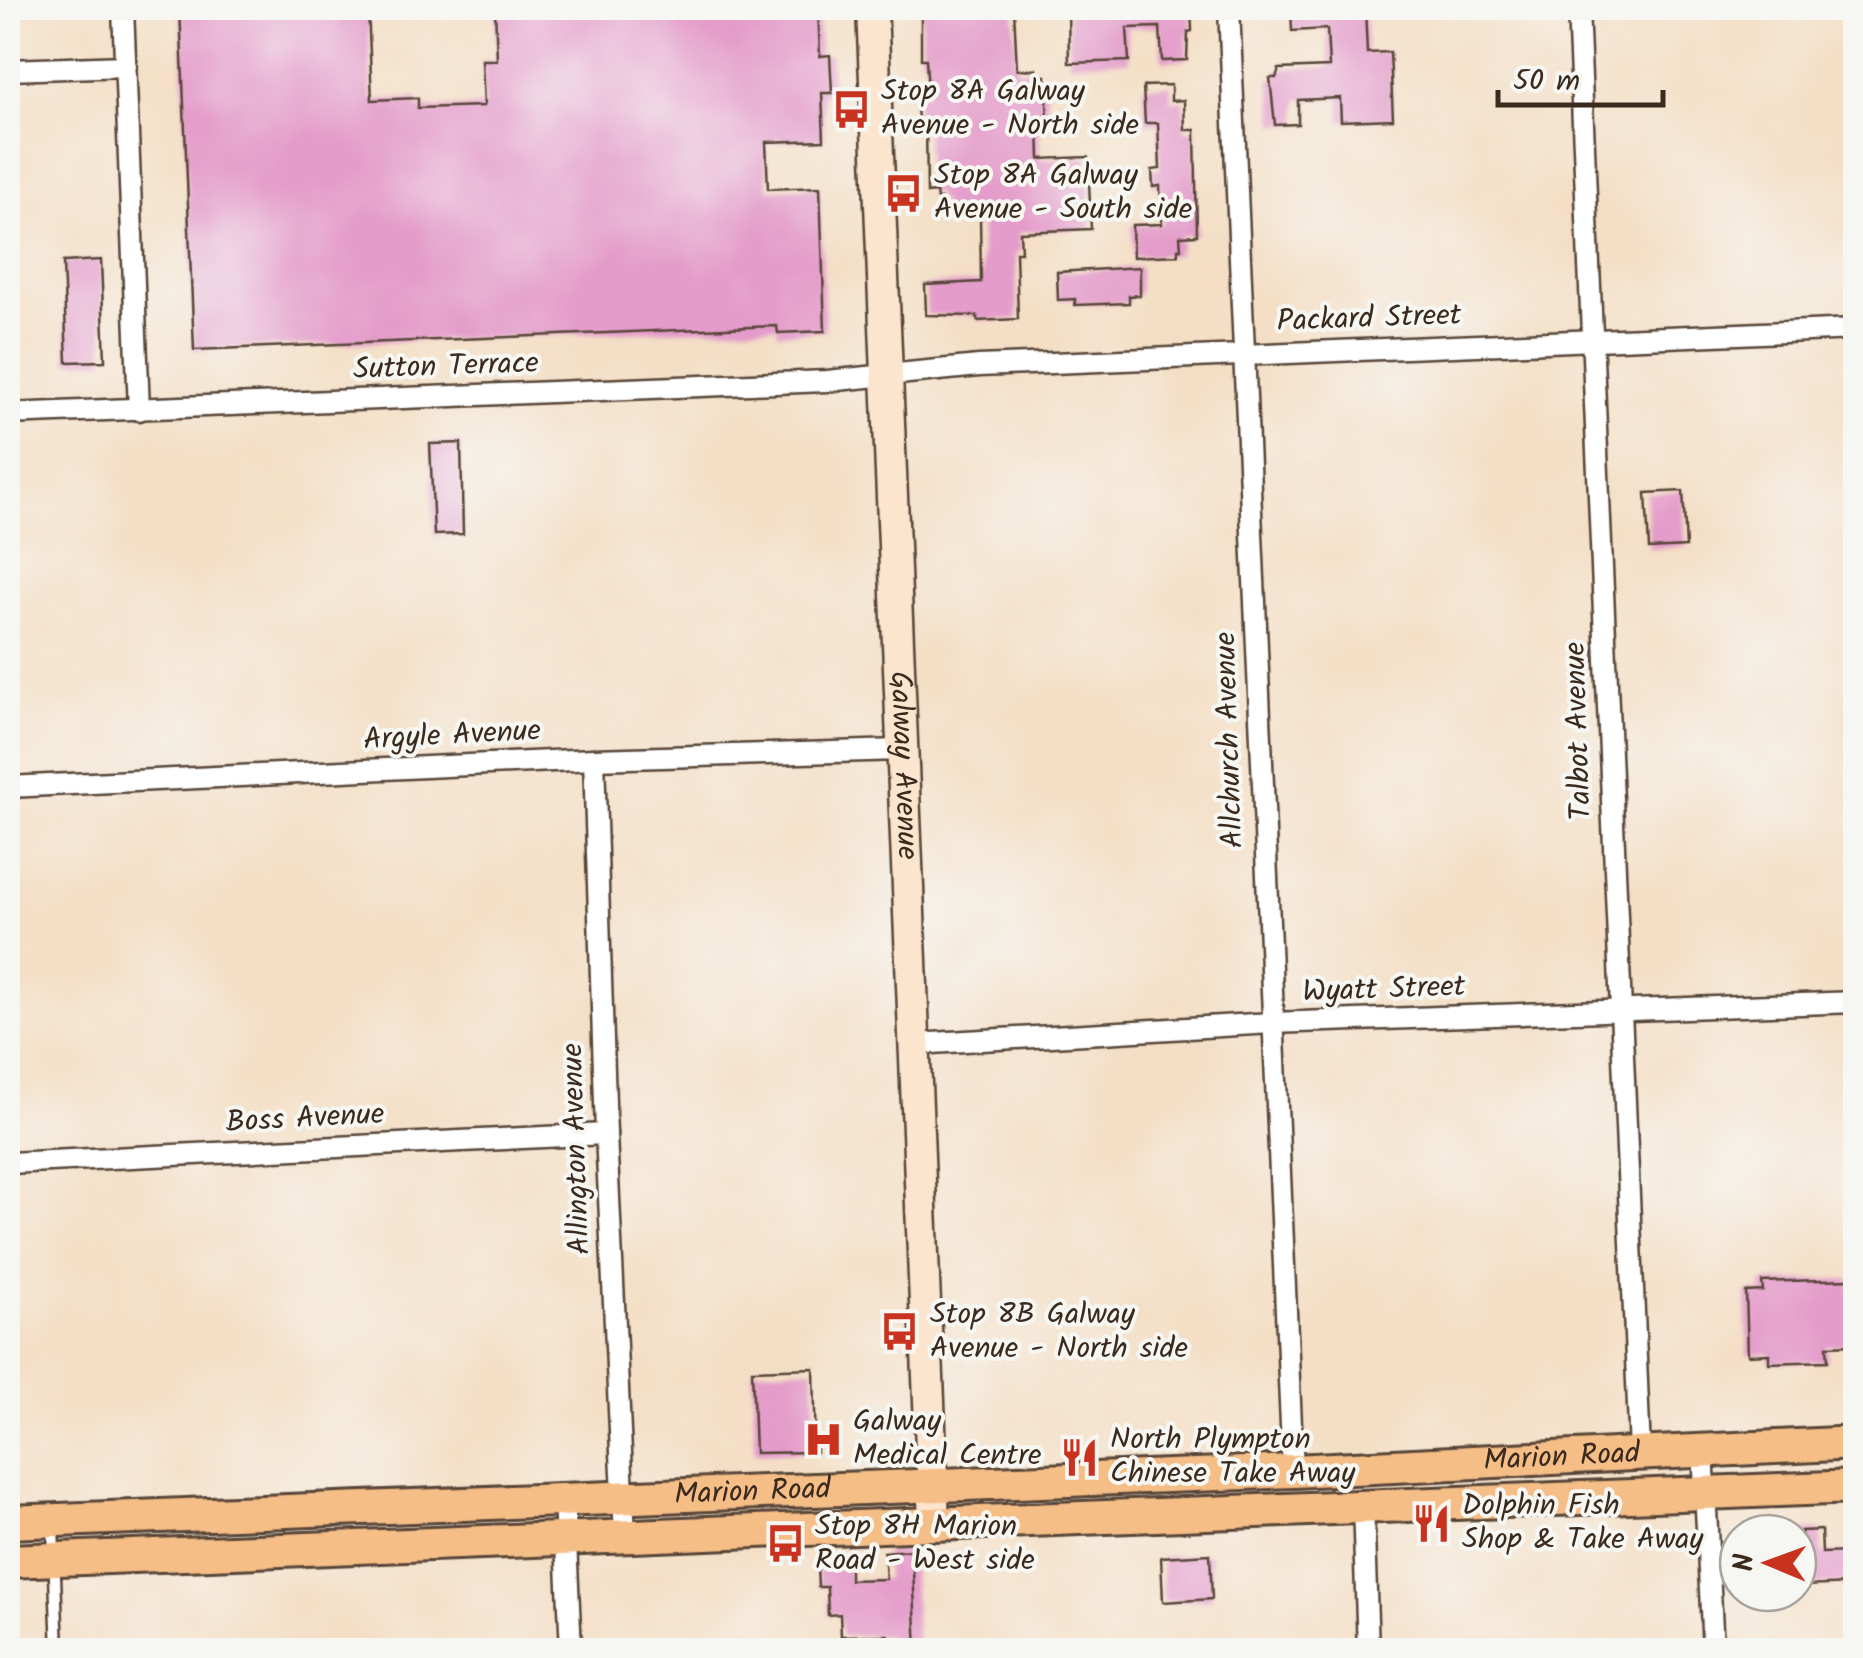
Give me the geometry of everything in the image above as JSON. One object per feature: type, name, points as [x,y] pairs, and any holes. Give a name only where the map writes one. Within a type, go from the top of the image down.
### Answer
[{"type":"main road","name":"Marion Road","points":[[8,1522],[1293,1471],[1856,1443]]},
{"type":"main road","name":"Marion Road","points":[[8,1561],[1856,1486]]},
{"type":"street","points":[[124,8],[140,410]]},
{"type":"street","name":"Galway Avenue","points":[[872,8],[934,1523]]},
{"type":"street","name":"Allchurch Avenue","points":[[1230,8],[1293,1471]]},
{"type":"street","name":"Talbot Avenue","points":[[1578,8],[1640,1452]]},
{"type":"street","points":[[8,70],[126,66]]},
{"type":"street","name":"Packard Street","points":[[886,374],[979,366],[1856,329]]},
{"type":"street","name":"Sutton Terrace","points":[[8,414],[827,381],[886,374]]},
{"type":"street","name":"Argyle Avenue","points":[[8,788],[594,759],[900,750]]},
{"type":"street","name":"Allington Avenue","points":[[594,759],[625,1537]]},
{"type":"street","name":"Wyatt Street","points":[[916,1044],[1272,1023],[1856,1002]]},
{"type":"street","name":"Boss Avenue","points":[[8,1163],[606,1134]]},
{"type":"street","points":[[1704,1449],[1713,1650]]},
{"type":"street","points":[[564,1499],[570,1650]]},
{"type":"street","points":[[1362,1505],[1368,1650]]},
{"type":"lane","points":[[53,1520],[58,1650]]},
{"type":"building","points":[[180,8],[368,8],[372,100],[418,98],[418,108],[484,106],[482,60],[497,60],[495,9],[818,8],[820,56],[830,55],[832,93],[822,93],[824,140],[766,142],[768,189],[820,187],[825,331],[778,333],[777,326],[194,350]]},
{"type":"building","points":[[921,8],[1014,8],[1017,70],[1036,69],[1037,76],[1046,76],[1048,125],[1039,126],[1040,159],[1088,157],[1091,229],[1020,232],[1021,252],[1016,252],[1018,319],[978,321],[977,316],[926,315],[925,285],[981,282],[980,215],[942,217],[941,199],[937,199],[936,192],[927,193],[926,121],[918,121],[916,93],[928,93],[926,59],[921,59]]},
{"type":"building","points":[[1068,8],[1191,8],[1187,60],[1162,61],[1160,27],[1127,28],[1129,61],[1069,63]]},
{"type":"building","points":[[1291,8],[1365,8],[1367,53],[1390,52],[1393,119],[1341,121],[1340,98],[1298,100],[1298,124],[1275,125],[1270,78],[1276,78],[1279,69],[1329,67],[1327,29],[1292,31]]},
{"type":"building","points":[[1171,85],[1171,101],[1184,100],[1185,130],[1195,130],[1197,235],[1180,236],[1178,255],[1133,257],[1132,225],[1162,224],[1160,186],[1153,187],[1152,170],[1160,169],[1158,123],[1145,123],[1143,86]]},
{"type":"building","points":[[101,260],[105,361],[67,362],[63,262]]},
{"type":"building","points":[[1140,267],[1140,295],[1129,296],[1129,303],[1075,305],[1075,299],[1058,300],[1057,272]]},
{"type":"building","points":[[461,443],[463,534],[434,535],[430,444]]},
{"type":"building","points":[[1683,491],[1686,547],[1649,549],[1646,493]]},
{"type":"building","points":[[1850,1279],[1852,1345],[1827,1346],[1828,1361],[1769,1363],[1769,1354],[1748,1355],[1746,1292],[1763,1291],[1762,1282]]},
{"type":"building","points":[[814,1368],[816,1452],[755,1453],[752,1370]]},
{"type":"building","points":[[1818,1530],[1822,1553],[1851,1552],[1852,1584],[1818,1585]]},
{"type":"building","points":[[912,1550],[917,1650],[889,1650],[888,1635],[841,1636],[840,1614],[828,1615],[827,1587],[818,1587],[817,1566],[850,1565],[850,1580],[886,1579],[884,1552]]},
{"type":"building","points":[[1210,1554],[1212,1599],[1163,1602],[1161,1557]]},
{"type":"place","name":"Stop 8A Galway Avenue - North side","points":[[851,109]]},
{"type":"place","name":"Stop 8A Galway Avenue - South side","points":[[904,193]]},
{"type":"place","name":"Stop 8B Galway Avenue - North side","points":[[900,1332]]},
{"type":"place","name":"Galway Medical Centre","points":[[823,1439]]},
{"type":"place","name":"North Plympton Chinese Take Away","points":[[1080,1457]]},
{"type":"place","name":"Dolphin Fish Shop & Take Away","points":[[1432,1523]]},
{"type":"place","name":"Stop 8H Marion Road - West side","points":[[785,1544]]}]
